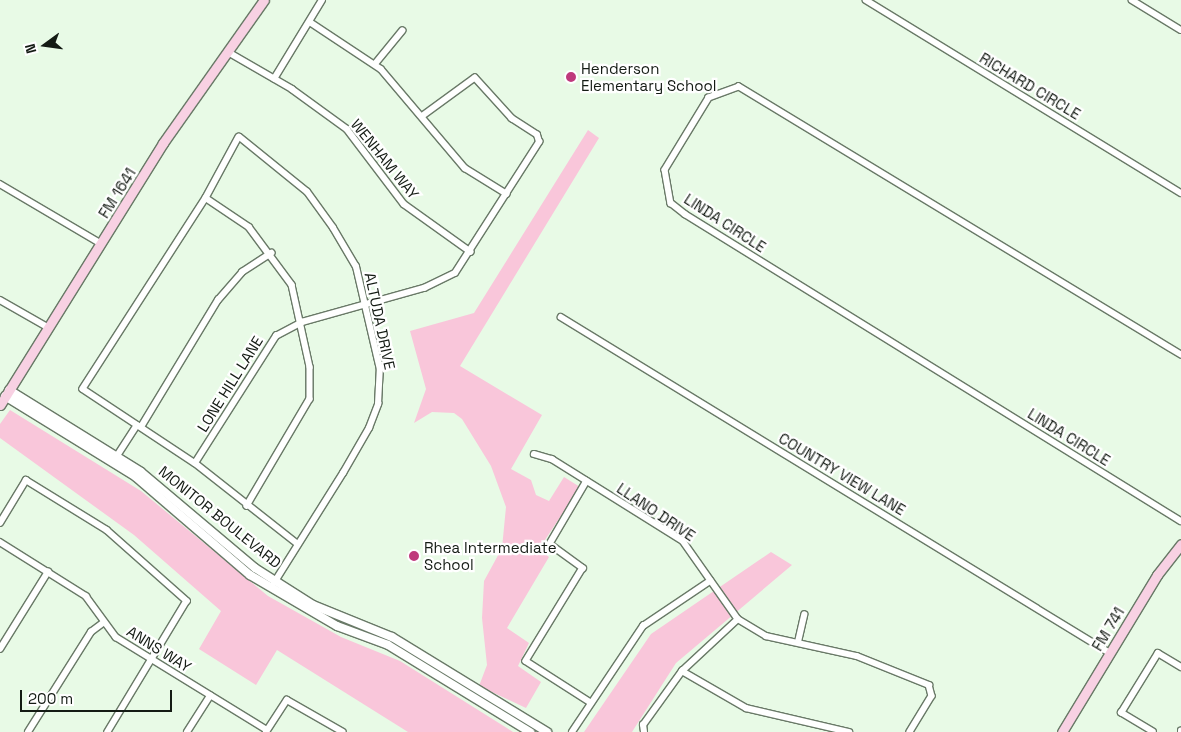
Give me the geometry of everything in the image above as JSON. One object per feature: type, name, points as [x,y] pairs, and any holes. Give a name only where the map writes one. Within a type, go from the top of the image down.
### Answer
[{"type":"main road","name":"FM 1641","points":[[4,398],[102,244],[264,0]]},
{"type":"main road","name":"FM 741","points":[[1062,732],[1110,653],[1181,544]]},
{"type":"street","points":[[274,79],[322,0]]},
{"type":"street","name":"RICHARD CIRCLE","points":[[866,0],[1181,193]]},
{"type":"street","points":[[1132,0],[1181,30]]},
{"type":"street","points":[[310,22],[375,64],[422,116],[464,168],[507,194]]},
{"type":"street","points":[[375,64],[402,31]]},
{"type":"street","name":"WENHAM WAY","points":[[228,52],[274,79],[346,128],[404,204],[424,222],[471,252]]},
{"type":"street","name":"LONE HILL LANE","points":[[195,463],[262,352],[276,336],[302,322],[444,280],[471,252],[540,138],[512,119],[475,78],[422,116]]},
{"type":"street","name":"LINDA CIRCLE","points":[[1181,355],[740,87],[709,98],[665,170],[671,203],[685,214],[1181,521]]},
{"type":"street","name":"ALTUDA DRIVE","points":[[206,198],[239,137],[307,192],[356,267],[367,304],[380,370],[376,412],[273,584]]},
{"type":"street","points":[[0,184],[102,244]]},
{"type":"street","points":[[247,506],[310,399],[310,367],[302,322],[292,285],[272,253],[249,227],[206,198],[83,389],[195,463],[247,506],[298,544]]},
{"type":"street","points":[[115,460],[139,426],[218,300],[242,272],[272,253]]},
{"type":"street","points":[[0,300],[49,328]]},
{"type":"street","name":"COUNTRY VIEW LANE","points":[[561,317],[1110,653]]},
{"type":"street","name":"MONITOR BOULEVARD","points":[[4,398],[115,460],[273,584],[337,626],[388,645],[530,732]]},
{"type":"street","name":"LLANO DRIVE","points":[[534,454],[552,459],[683,541],[738,619],[774,639],[798,642],[892,668],[934,690],[910,732]]},
{"type":"street","points":[[0,523],[26,480],[107,530],[187,601],[108,732]]},
{"type":"street","points":[[588,481],[550,544],[583,568],[526,662],[590,702]]},
{"type":"street","name":"ANNS WAY","points":[[0,542],[86,596],[103,623],[116,637],[267,731]]},
{"type":"street","points":[[0,649],[48,572]]},
{"type":"street","points":[[572,732],[590,702],[643,626],[710,581]]},
{"type":"street","name":"MONITOR BOULEVARD","points":[[273,584],[338,617],[392,637],[547,732]]},
{"type":"street","points":[[798,642],[804,615]]},
{"type":"street","points":[[643,731],[682,670],[738,619]]},
{"type":"street","points":[[28,732],[91,632],[103,623]]},
{"type":"street","points":[[1153,732],[1121,713],[1158,653],[1181,667]]},
{"type":"street","points":[[682,670],[746,708],[849,732]]},
{"type":"street","points":[[187,732],[210,696]]},
{"type":"street","points":[[267,731],[287,700],[343,732]]},
{"type":"shaded area","points":[[588,130],[599,138],[460,366],[542,415],[511,469],[531,480],[536,495],[549,501],[564,477],[580,487],[539,549],[549,557],[507,628],[529,643],[518,666],[541,682],[526,708],[479,686],[487,665],[482,618],[484,581],[502,548],[506,507],[491,466],[462,419],[454,413],[432,412],[414,423],[426,389],[410,331],[474,313]]},
{"type":"shaded area","points":[[10,410],[141,491],[268,596],[341,637],[400,661],[513,732],[408,732],[277,650],[256,685],[199,649],[221,611],[134,535],[0,438],[0,424]]},
{"type":"shaded area","points":[[771,552],[792,565],[676,663],[632,732],[584,732],[651,634]]},
{"type":"place","name":"Henderson Elementary School","points":[[571,77]]},
{"type":"place","name":"Rhea Intermediate School","points":[[414,556]]}]
